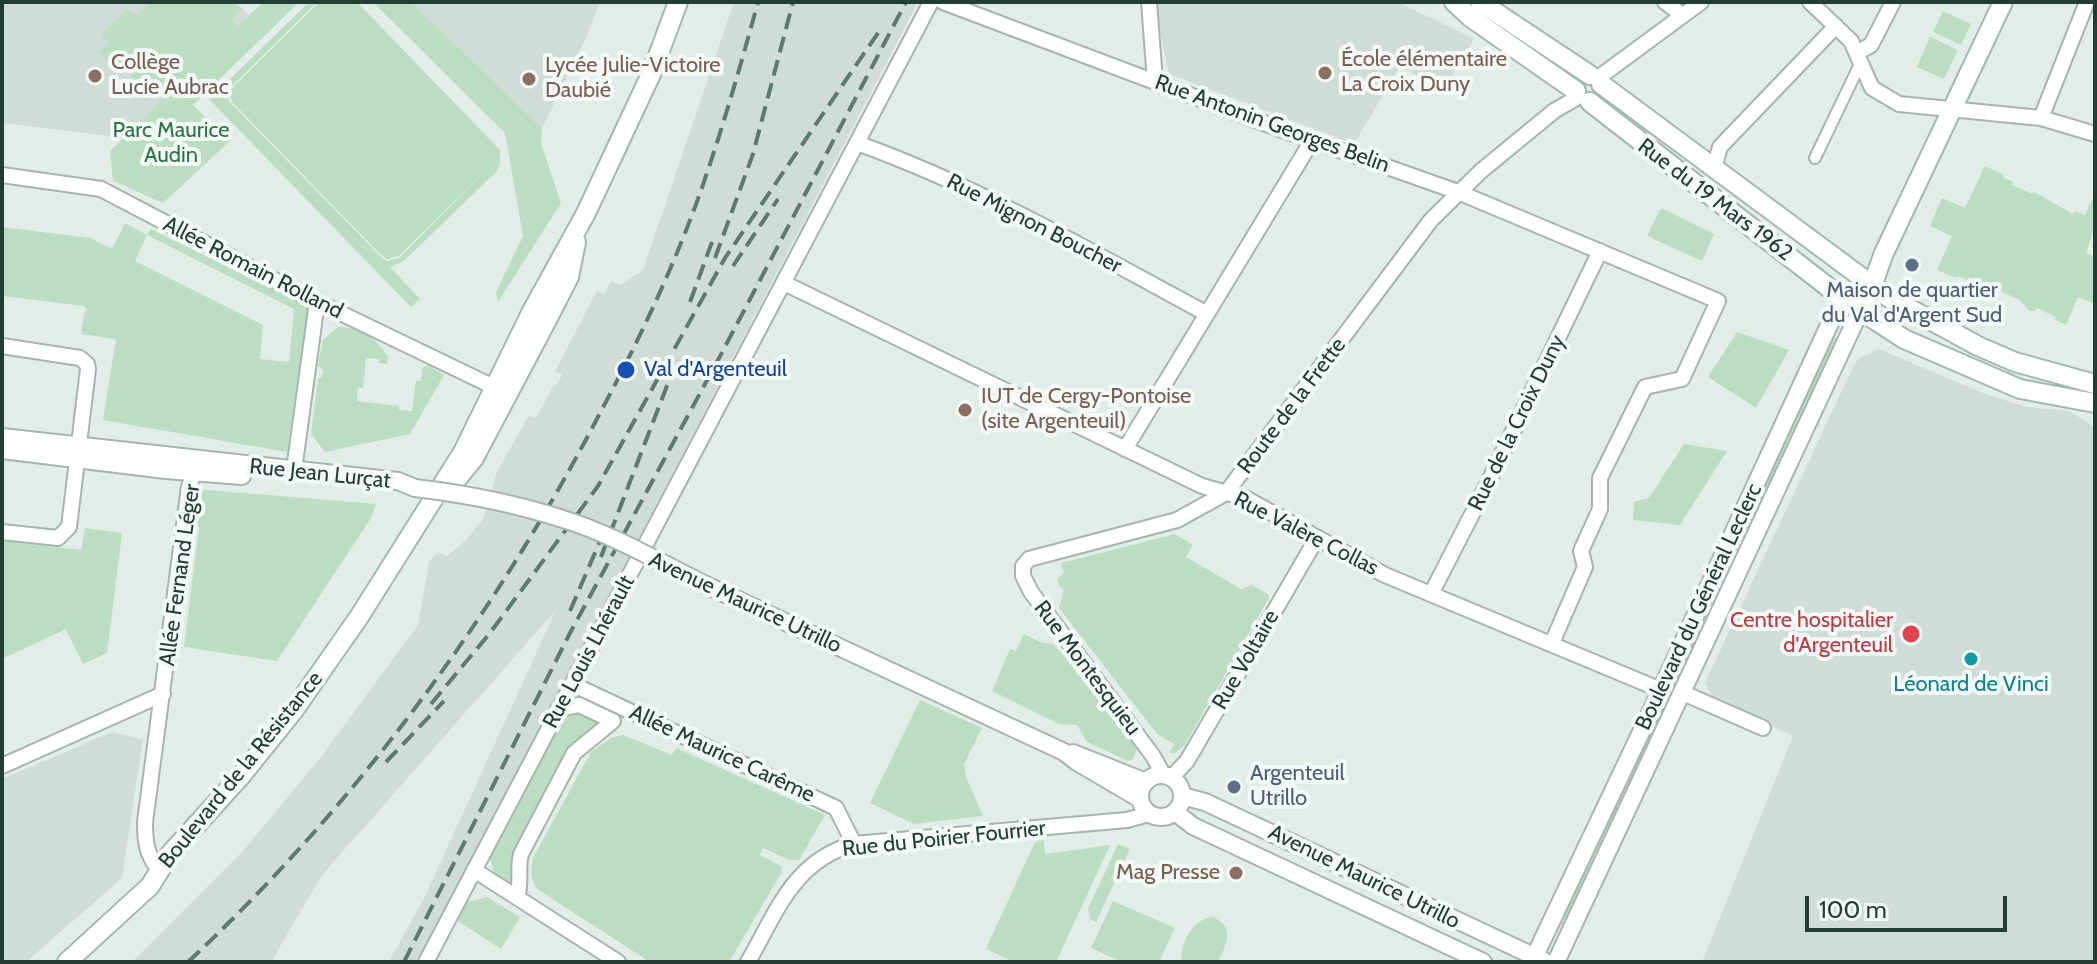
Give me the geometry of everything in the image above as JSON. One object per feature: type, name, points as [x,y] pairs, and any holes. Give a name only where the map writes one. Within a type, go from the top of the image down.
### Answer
[{"type":"main road","name":"Boulevard de la Résistance","points":[[67,962],[150,886],[170,854],[240,777],[294,710],[421,520],[463,452],[532,311],[579,228],[652,72],[678,2]]},
{"type":"main road","name":"Rue du 19 Mars 1962","points":[[1454,2],[1860,311],[1924,350],[2020,389],[2095,403]]},
{"type":"main road","name":"Rue du 19 Mars 1962","points":[[1480,2],[1596,79],[1866,282],[1978,346],[2030,368],[2095,384]]},
{"type":"main road","name":"Boulevard du Général Leclerc","points":[[1860,311],[1866,282],[1879,265],[2003,2]]},
{"type":"main road","points":[[1581,97],[1600,95],[1596,79]]},
{"type":"main road","name":"Boulevard de la Résistance","points":[[421,520],[470,465],[508,396],[569,277],[579,228]]},
{"type":"main road","name":"Boulevard du Général Leclerc","points":[[1842,297],[1850,284],[1866,282]]},
{"type":"main road","points":[[2020,389],[2030,368]]},
{"type":"street","name":"Rue Louis Lhérault","points":[[426,962],[931,2]]},
{"type":"street","name":"Rue Antonin Georges Belin","points":[[943,2],[1458,192],[1718,301],[1682,379],[1645,387],[1600,478],[1600,509],[1581,551],[1585,567],[1552,643]]},
{"type":"street","points":[[1149,2],[1155,81]]},
{"type":"street","points":[[1665,2],[1682,15]]},
{"type":"street","points":[[1596,79],[1701,2]]},
{"type":"street","points":[[1810,2],[1851,41],[1866,80],[1878,93],[1899,104],[2041,118],[2095,134]]},
{"type":"street","points":[[1815,158],[1859,57],[1871,45],[1893,2]]},
{"type":"street","points":[[2041,118],[2087,2]]},
{"type":"street","points":[[1714,168],[1720,147],[1836,26]]},
{"type":"street","points":[[1458,192],[1554,111],[1581,97]]},
{"type":"street","points":[[1125,449],[1313,139]]},
{"type":"street","name":"Rue Mignon Boucher","points":[[857,143],[979,195],[1080,244],[1207,314]]},
{"type":"street","name":"Allée Romain Rolland","points":[[2,175],[101,189],[317,302],[496,388]]},
{"type":"street","name":"Route de la Frette","points":[[1029,559],[1177,520],[1226,493],[1431,220],[1445,209],[1458,192]]},
{"type":"street","name":"Rue de la Croix Duny","points":[[1431,594],[1600,251]]},
{"type":"street","name":"Rue Valère Collas","points":[[784,283],[1202,486],[1245,498],[1385,575],[1661,690]]},
{"type":"street","name":"Boulevard du Général Leclerc","points":[[1537,960],[1842,297]]},
{"type":"street","points":[[294,470],[317,302]]},
{"type":"street","name":"Boulevard du Général Leclerc","points":[[1556,962],[1860,311]]},
{"type":"street","points":[[2,346],[73,356],[87,364],[79,451],[66,532],[58,538],[2,532]]},
{"type":"street","name":"Rue Jean Lurçat","points":[[2,437],[79,451],[398,491],[415,488]]},
{"type":"street","name":"Rue Jean Lurçat","points":[[2,450],[79,451]]},
{"type":"street","name":"Rue Jean Lurçat","points":[[196,464],[227,463],[398,481],[415,488]]},
{"type":"street","name":"Allée Fernand Léger","points":[[159,870],[145,844],[145,822],[189,487],[196,464]]},
{"type":"street","name":"Avenue Maurice Utrillo","points":[[415,488],[490,499],[567,520],[1064,752],[1140,799]]},
{"type":"street","name":"Rue Voltaire","points":[[1167,777],[1187,761],[1317,538]]},
{"type":"street","name":"Rue Montesquieu","points":[[1029,559],[1022,571],[1031,592],[1167,777]]},
{"type":"street","points":[[571,685],[579,705]]},
{"type":"street","name":"Allée Maurice Carême","points":[[571,685],[836,808],[854,844]]},
{"type":"street","points":[[1681,692],[1763,728]]},
{"type":"street","name":"Allée Fernand Léger","points":[[2,766],[163,694]]},
{"type":"street","points":[[517,897],[521,887],[518,867],[521,854],[574,753],[613,721],[579,705],[558,709]]},
{"type":"street","name":"Avenue Maurice Utrillo","points":[[1064,752],[1080,754],[1146,782]]},
{"type":"street","points":[[1157,776],[1167,777],[1176,783],[1182,796],[1175,812],[1163,817],[1149,814],[1140,799],[1146,782],[1157,776]]},
{"type":"street","name":"Avenue Maurice Utrillo","points":[[1182,796],[1205,802],[1537,960]]},
{"type":"street","name":"Avenue Maurice Utrillo","points":[[1175,812],[1193,826],[1483,962]]},
{"type":"street","name":"Rue du Poirier Fourrier","points":[[748,962],[803,871],[836,849],[854,844],[1127,820],[1149,814]]},
{"type":"street","points":[[474,870],[618,962]]},
{"type":"shaded area","name":"Collège Lucie Aubrac","points":[[2,2],[236,2],[249,15],[127,138],[2,123]]},
{"type":"shaded area","name":"Lycée Julie-Victoire Daubié","points":[[411,2],[600,2],[542,128]]},
{"type":"shaded area","points":[[734,2],[918,2],[418,962],[389,962],[426,894],[556,610],[322,875],[271,962],[132,962],[243,851],[321,757],[418,625],[429,562],[437,552],[447,556],[466,540],[483,519],[497,472],[529,415],[536,418],[562,375],[555,371],[597,291],[604,294],[611,281],[620,285],[643,270]]},
{"type":"shaded area","name":"École élémentaire La Croix Duny","points":[[1154,2],[1398,2],[1474,39],[1443,91],[1400,66],[1354,144],[1169,74]]},
{"type":"shaded area","name":"Centre hospitalier d'Argenteuil","points":[[1879,349],[1985,394],[2027,407],[2070,411],[2095,428],[2095,962],[1702,962],[1793,736],[1714,699],[1705,683],[1854,365],[1859,358]]},
{"type":"shaded area","points":[[112,732],[143,739],[122,878],[26,962],[2,962],[2,779]]},
{"type":"green space","name":"Parc Maurice Audin","points":[[151,2],[234,2],[241,9],[231,19],[238,26],[263,2],[299,2],[193,105],[230,141],[163,203],[113,181],[110,151],[163,99],[156,92],[146,101],[127,82],[137,71],[128,62],[118,72],[99,52],[109,43],[101,35],[128,9],[136,16]]},
{"type":"green space","points":[[309,2],[317,2],[227,94],[230,102],[380,256],[387,261],[399,258],[493,163],[399,256],[387,259],[380,254],[232,102],[229,93],[319,2],[357,2],[500,150],[497,171],[404,261],[390,267],[420,299],[411,307],[209,99],[217,91],[222,95],[225,84]]},
{"type":"green space","points":[[373,2],[411,2],[542,128],[541,143],[561,203],[498,302],[496,292],[523,236],[505,133]]},
{"type":"green space","points":[[1943,11],[1971,24],[1961,45],[1933,32]]},
{"type":"green space","points":[[1930,37],[1958,50],[1944,79],[1917,67]]},
{"type":"green space","points":[[1985,166],[2004,175],[2013,182],[2012,185],[2032,194],[2034,192],[2073,214],[2075,211],[2085,215],[2095,193],[2095,226],[2086,253],[2095,257],[2095,304],[2078,297],[2066,325],[2037,308],[2029,311],[2020,300],[2000,291],[1998,294],[1969,277],[1967,280],[1956,278],[1937,270],[1952,236],[1930,226],[1942,198],[1965,208]]},
{"type":"green space","points":[[1661,208],[1714,234],[1702,261],[1647,236]]},
{"type":"green space","points":[[125,223],[147,235],[151,229],[308,306],[287,452],[103,420],[116,339],[81,334],[87,309],[84,306],[2,296],[2,227],[90,238],[112,249]],"holes":[[[147,235],[294,309],[289,362],[260,359],[263,325],[135,261]]]},
{"type":"green space","points":[[338,327],[368,335],[388,357],[387,364],[379,363],[379,359],[366,358],[363,388],[358,387],[357,401],[399,406],[399,410],[412,411],[416,381],[421,381],[422,368],[428,365],[444,375],[410,434],[325,452],[311,434],[318,379],[322,377],[323,370],[318,366],[323,340]]},
{"type":"green space","points":[[1737,332],[1789,350],[1756,408],[1708,377]]},
{"type":"green space","points":[[1830,335],[1840,339],[1567,929],[1557,924]]},
{"type":"green space","points":[[1684,444],[1727,451],[1680,525],[1633,520],[1634,502],[1649,498]]},
{"type":"green space","points":[[195,489],[376,504],[371,518],[277,661],[184,647],[199,527],[190,526]]},
{"type":"green space","points":[[85,528],[122,533],[107,653],[83,664],[66,629],[2,659],[2,541],[81,550]]},
{"type":"green space","points":[[1175,534],[1193,545],[1186,557],[1241,589],[1251,585],[1268,594],[1269,598],[1184,746],[1174,754],[1170,752],[1174,744],[1157,734],[1059,608],[1064,590],[1057,579],[1064,573],[1061,563]]},
{"type":"green space","points":[[1024,634],[1040,642],[1054,644],[1137,749],[1133,759],[1128,761],[1087,742],[1077,725],[1059,724],[992,691],[1010,649],[1016,651]]},
{"type":"green space","points":[[920,700],[982,728],[964,764],[966,777],[983,816],[914,824],[870,803]]},
{"type":"green space","points":[[577,709],[596,719],[599,726],[574,748],[514,887],[495,875],[489,855],[563,711]]},
{"type":"green space","points":[[623,735],[672,755],[676,748],[825,815],[799,860],[789,860],[763,848],[760,855],[781,866],[782,872],[729,962],[650,962],[535,886],[533,858],[591,752],[611,738]]},
{"type":"green space","points":[[1044,840],[1045,854],[1110,845],[1056,962],[1014,962],[986,949],[1035,842]]},
{"type":"green space","points":[[1118,844],[1130,849],[1096,922],[1090,919],[1088,909]]},
{"type":"green space","points":[[487,897],[520,917],[501,949],[458,921],[467,902]]},
{"type":"green space","points":[[1113,901],[1175,928],[1159,962],[1122,962],[1091,948]]},
{"type":"green space","points":[[1212,917],[1225,925],[1227,931],[1218,962],[1182,962],[1185,940],[1193,927]]},
{"type":"railway","points":[[188,962],[250,902],[364,773],[467,635],[559,489],[627,361],[676,254],[715,150],[758,2]]},
{"type":"railway","points":[[715,258],[753,154],[793,2]]},
{"type":"railway","points":[[404,962],[570,633],[906,2]]},
{"type":"railway","points":[[431,704],[490,633],[598,486],[725,258],[882,27]]},
{"type":"railway","points":[[733,266],[778,199]]},
{"type":"railway","points":[[690,302],[712,242]]},
{"type":"railway","points":[[601,557],[670,378]]},
{"type":"railway","points":[[570,611],[600,541]]},
{"type":"railway","points":[[386,762],[444,701]]},
{"type":"place","name":"École élémentaire La Croix Duny","points":[[1325,73]]},
{"type":"place","name":"Collège Lucie Aubrac","points":[[95,76]]},
{"type":"place","name":"Lycée Julie-Victoire Daubié","points":[[529,79]]},
{"type":"place","name":"Maison de quartier du Val d'Argent Sud","points":[[1912,265]]},
{"type":"place","name":"Val d'Argenteuil","points":[[626,370]]},
{"type":"place","name":"IUT de Cergy-Pontoise (site Argenteuil)","points":[[965,410]]},
{"type":"place","name":"Centre hospitalier d'Argenteuil","points":[[1911,634]]},
{"type":"place","name":"Léonard de Vinci","points":[[1971,659]]},
{"type":"place","name":"Argenteuil Utrillo","points":[[1234,787]]},
{"type":"place","name":"Mag Presse","points":[[1236,873]]}]
